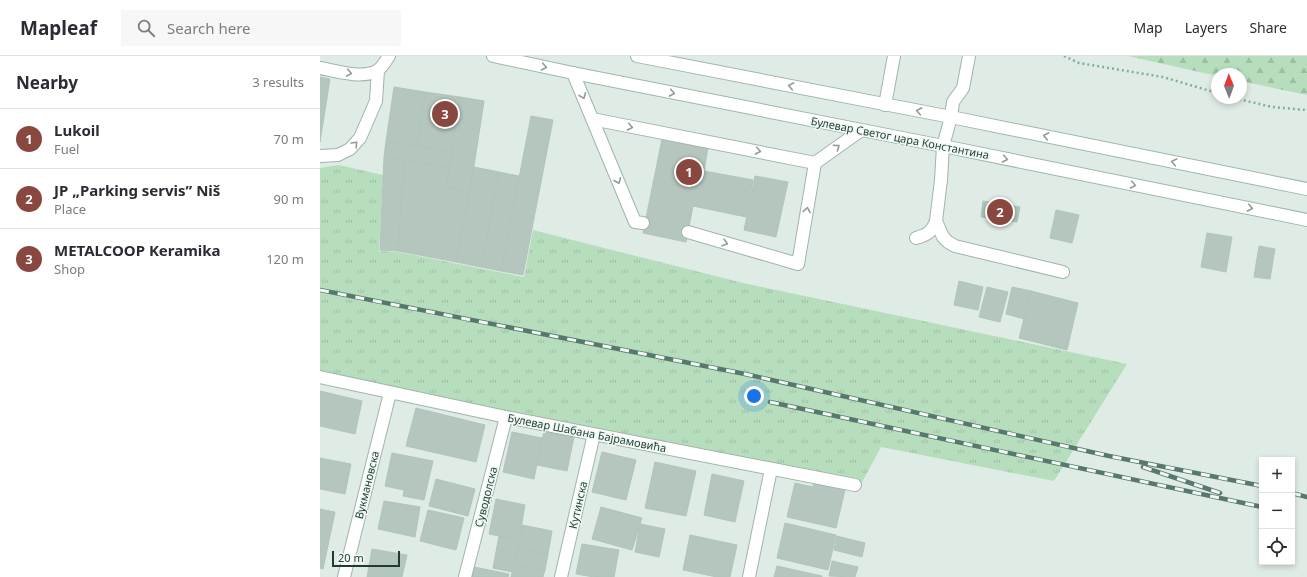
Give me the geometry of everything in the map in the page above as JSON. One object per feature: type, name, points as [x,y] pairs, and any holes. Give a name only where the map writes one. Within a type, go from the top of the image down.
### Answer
[{"type":"main road","points":[[320,156],[326,157],[338,155],[350,148],[360,138],[376,101],[378,70],[389,56]]},
{"type":"main road","name":"Булевар Светог цара Константина","points":[[493,56],[1307,220]]},
{"type":"main road","points":[[636,56],[951,117],[1307,189]]},
{"type":"main road","points":[[885,104],[894,56]]},
{"type":"main road","points":[[916,238],[928,234],[934,228],[941,180],[943,146],[951,117],[953,102],[963,88],[969,56]]},
{"type":"main road","points":[[320,68],[355,75],[378,70]]},
{"type":"main road","points":[[573,73],[635,222],[643,223]]},
{"type":"main road","points":[[592,119],[815,163]]},
{"type":"main road","points":[[688,232],[798,264],[815,163],[860,131]]},
{"type":"main road","points":[[936,221],[943,237],[955,246],[1063,272]]},
{"type":"main road","name":"Булевар Шабана Бајрамовића","points":[[320,377],[390,394],[855,485]]},
{"type":"main road","name":"Вукмановска","points":[[344,577],[390,394]]},
{"type":"main road","name":"Суводолска","points":[[465,577],[506,417]]},
{"type":"main road","name":"Кутинска","points":[[561,577],[594,434]]},
{"type":"main road","points":[[749,577],[770,469]]},
{"type":"path","points":[[1064,56],[1079,63],[1163,77],[1211,91]]},
{"type":"path","points":[[1247,101],[1272,107],[1307,110]]},
{"type":"green space","points":[[1128,56],[1307,56],[1307,95],[1247,82],[1247,68],[1211,68],[1211,75]]},
{"type":"green space","points":[[339,165],[383,175],[379,251],[398,252],[524,277],[533,230],[743,283],[1127,364],[1054,481],[881,447],[861,484],[320,374],[320,168]]},
{"type":"building","points":[[320,77],[330,79],[320,142]]},
{"type":"building","points":[[394,87],[425,92],[417,146],[386,141]]},
{"type":"building","points":[[425,92],[460,97],[452,152],[417,146]]},
{"type":"building","points":[[460,97],[484,101],[470,192],[446,187]]},
{"type":"building","points":[[531,116],[553,120],[523,275],[501,271]]},
{"type":"building","points":[[662,139],[708,148],[704,171],[753,180],[746,217],[693,206],[686,242],[643,233]]},
{"type":"building","points":[[386,141],[452,152],[450,167],[384,157]]},
{"type":"building","points":[[384,157],[404,160],[398,251],[380,250]]},
{"type":"building","points":[[404,160],[450,167],[446,187],[470,192],[456,262],[398,251]]},
{"type":"building","points":[[474,167],[499,172],[481,267],[456,262]]},
{"type":"building","points":[[499,172],[519,176],[501,271],[481,267]]},
{"type":"building","points":[[755,176],[788,182],[776,237],[744,230]]},
{"type":"building","points":[[983,201],[1020,207],[1017,222],[981,217]]},
{"type":"building","points":[[1056,210],[1079,215],[1072,243],[1050,238]]},
{"type":"building","points":[[1207,233],[1232,237],[1226,272],[1201,267]]},
{"type":"building","points":[[1259,246],[1275,249],[1270,279],[1254,277]]},
{"type":"building","points":[[959,281],[983,287],[978,310],[954,305]]},
{"type":"building","points":[[987,287],[1008,292],[1000,322],[979,317]]},
{"type":"building","points":[[1012,287],[1031,291],[1024,319],[1006,314]]},
{"type":"building","points":[[1031,291],[1078,303],[1067,350],[1019,338]]},
{"type":"building","points":[[320,391],[362,401],[355,434],[320,426]]},
{"type":"building","points":[[416,408],[485,425],[476,462],[406,446]]},
{"type":"building","points":[[545,426],[575,432],[567,471],[537,465]]},
{"type":"building","points":[[512,432],[542,438],[534,479],[503,472]]},
{"type":"building","points":[[602,452],[636,460],[626,500],[592,492]]},
{"type":"building","points":[[392,453],[433,461],[424,500],[403,496],[404,490],[385,486]]},
{"type":"building","points":[[320,458],[351,464],[345,494],[320,489]]},
{"type":"building","points":[[655,462],[696,471],[686,516],[645,508]]},
{"type":"building","points":[[712,474],[744,481],[735,522],[704,515]]},
{"type":"building","points":[[436,479],[475,489],[468,516],[429,506]]},
{"type":"building","points":[[814,482],[845,490],[836,528],[787,517],[795,483],[813,487]]},
{"type":"building","points":[[496,499],[525,505],[519,540],[489,534]]},
{"type":"building","points":[[384,501],[420,507],[415,537],[378,529]]},
{"type":"building","points":[[601,507],[642,518],[632,550],[592,539]]},
{"type":"building","points":[[320,509],[335,512],[323,569],[320,568]]},
{"type":"building","points":[[428,510],[464,518],[456,550],[420,541]]},
{"type":"building","points":[[785,523],[836,535],[828,570],[777,558]]},
{"type":"building","points":[[640,524],[665,529],[659,557],[635,552]]},
{"type":"building","points":[[522,525],[552,531],[548,554],[517,548]]},
{"type":"building","points":[[690,535],[737,545],[730,577],[717,577],[683,570]]},
{"type":"building","points":[[499,536],[519,540],[512,572],[493,568]]},
{"type":"building","points":[[837,536],[865,543],[862,557],[834,550]]},
{"type":"building","points":[[582,544],[619,550],[614,577],[594,577],[576,574]]},
{"type":"building","points":[[517,548],[548,554],[545,570],[514,565]]},
{"type":"building","points":[[372,549],[407,555],[402,577],[367,577]]},
{"type":"building","points":[[832,561],[858,567],[855,577],[829,576]]},
{"type":"building","points":[[514,565],[545,570],[543,577],[511,577]]},
{"type":"building","points":[[777,566],[822,576],[822,577],[774,577]]},
{"type":"building","points":[[474,567],[509,574],[508,577],[472,577]]},
{"type":"railway","points":[[320,290],[745,374],[1109,456],[1259,485]]},
{"type":"railway","points":[[770,402],[1259,506]]},
{"type":"railway","points":[[1143,467],[1220,493]]},
{"type":"railway","points":[[1295,494],[1307,497]]},
{"type":"place","name":"METALCOOP Keramika","points":[[445,114]]},
{"type":"place","name":"Lukoil","points":[[689,172]]},
{"type":"place","name":"JP „Parking servis” Niš","points":[[1000,212]]}]
